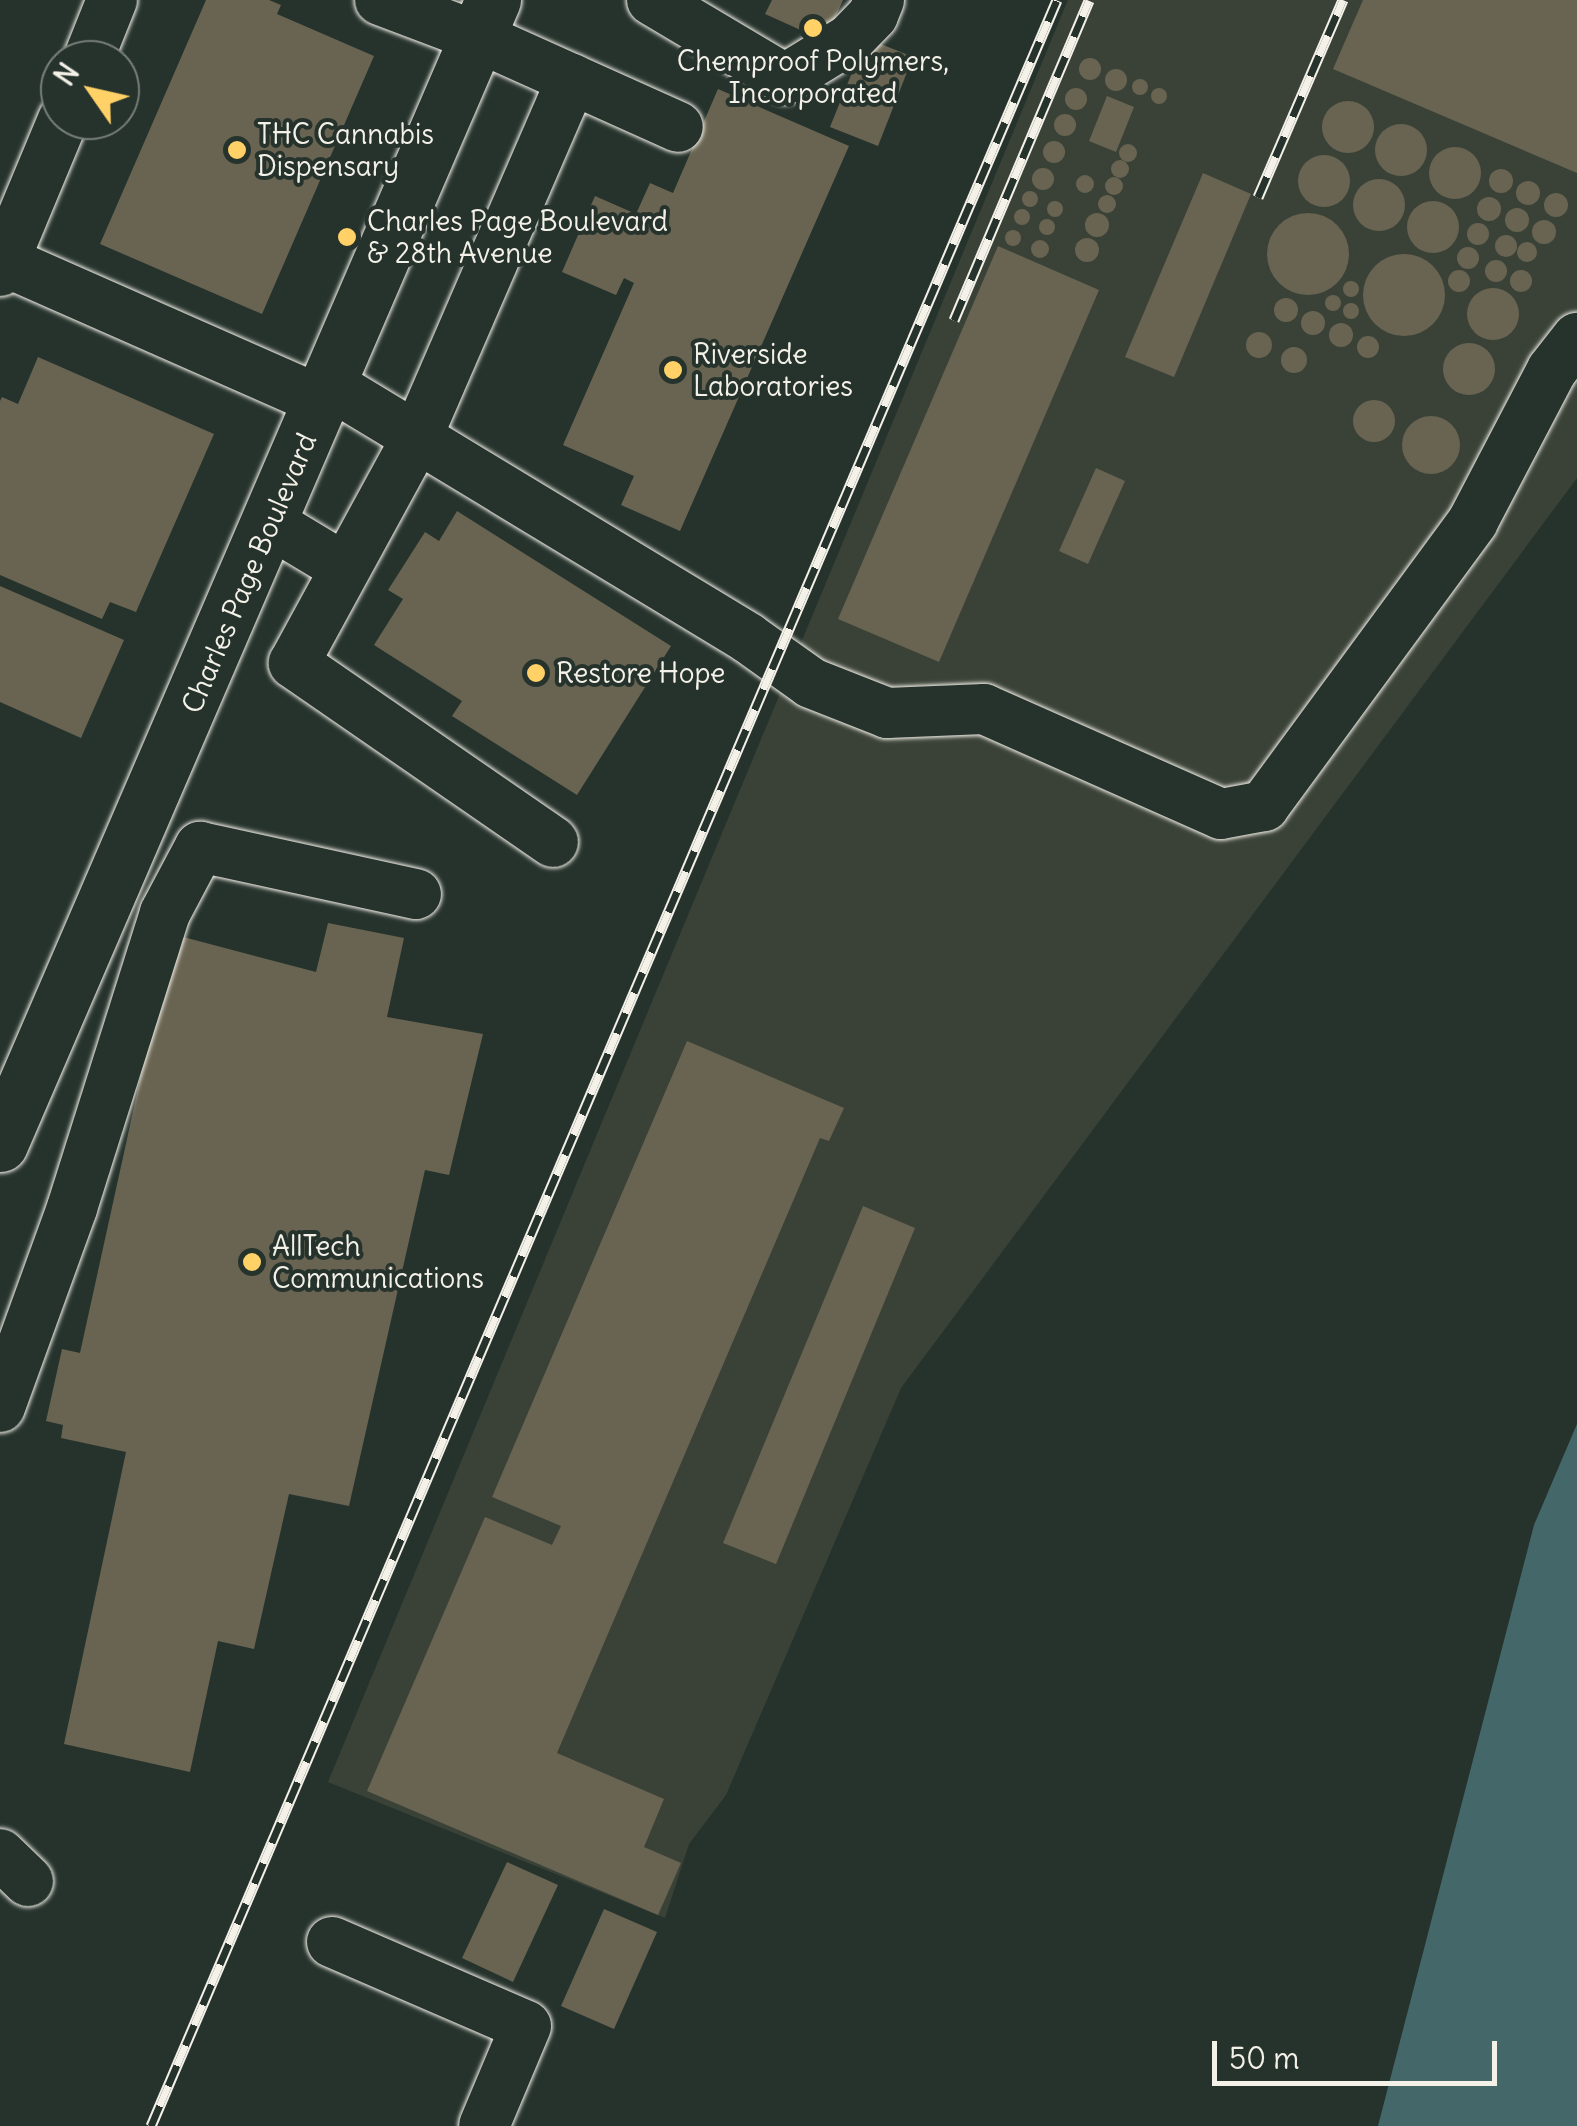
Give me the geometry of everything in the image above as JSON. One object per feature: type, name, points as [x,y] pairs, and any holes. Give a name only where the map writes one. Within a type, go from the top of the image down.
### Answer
[{"type":"main road","name":"Charles Page Boulevard","points":[[0,1144],[486,18]]},
{"type":"street","points":[[96,40],[112,0]]},
{"type":"street","points":[[380,0],[486,18],[572,79],[678,127]]},
{"type":"street","points":[[652,0],[786,78],[850,39],[873,15],[880,0]]},
{"type":"street","points":[[553,842],[294,663],[418,438],[572,79]]},
{"type":"street","points":[[54,140],[2,266],[326,392],[418,438],[748,638],[811,683],[887,713],[984,709],[1221,814],[1264,806],[1472,521],[1552,370],[1577,338]]},
{"type":"street","points":[[270,522],[346,568]]},
{"type":"street","points":[[0,1407],[72,1208],[166,913],[200,847],[416,894]]},
{"type":"street","points":[[332,1942],[526,2026],[484,2126]]},
{"type":"shaded area","points":[[1068,0],[1577,0],[1577,478],[901,1388],[726,1795],[689,1844],[665,1918],[328,1782]]},
{"type":"water","points":[[1577,1424],[1577,2126],[1378,2126],[1534,1525]]},
{"type":"building","name":"THC Cannabis Dispensary","points":[[206,0],[269,0],[281,5],[277,14],[374,56],[262,314],[100,244]]},
{"type":"building","name":"Chemproof Polymers, Incorporated","points":[[772,0],[843,0],[825,41],[765,14]]},
{"type":"building","points":[[1363,0],[1577,0],[1577,173],[1333,69]]},
{"type":"building","points":[[866,38],[913,57],[878,146],[830,127]]},
{"type":"building","points":[[1090,58],[1098,61],[1098,77],[1090,80],[1082,77],[1079,69],[1082,61]]},
{"type":"building","points":[[1116,69],[1124,72],[1124,88],[1116,91],[1108,88],[1105,80],[1108,72]]},
{"type":"building","points":[[1140,79],[1148,87],[1140,95],[1132,87]]},
{"type":"building","points":[[1076,88],[1084,91],[1084,107],[1076,110],[1068,107],[1065,99],[1068,91]]},
{"type":"building","points":[[1159,88],[1167,96],[1159,104],[1151,96]]},
{"type":"building","name":"Riverside Laboratories","points":[[718,89],[849,146],[680,531],[621,505],[634,476],[563,445],[634,283],[624,278],[616,295],[562,272],[595,196],[636,214],[650,183],[673,193]]},
{"type":"building","points":[[1107,96],[1134,107],[1116,152],[1089,141]]},
{"type":"building","points":[[1348,101],[1367,108],[1374,127],[1367,146],[1348,153],[1329,146],[1322,127],[1329,108]]},
{"type":"building","points":[[1065,114],[1073,117],[1073,133],[1065,136],[1057,133],[1054,125],[1057,117]]},
{"type":"building","points":[[1401,124],[1420,131],[1427,150],[1420,169],[1401,176],[1382,169],[1375,150],[1382,131]]},
{"type":"building","points":[[1054,141],[1062,144],[1062,160],[1054,163],[1046,160],[1043,152],[1046,144]]},
{"type":"building","points":[[1128,144],[1137,153],[1128,162],[1119,153]]},
{"type":"building","points":[[1455,147],[1474,154],[1481,173],[1474,192],[1455,199],[1436,192],[1429,173],[1436,154]]},
{"type":"building","points":[[1324,155],[1343,162],[1350,181],[1343,200],[1324,207],[1305,200],[1298,181],[1305,162]]},
{"type":"building","points":[[1120,160],[1129,169],[1120,178],[1111,169]]},
{"type":"building","points":[[1043,168],[1051,171],[1051,187],[1043,190],[1035,187],[1032,179],[1035,171]]},
{"type":"building","points":[[1501,169],[1510,172],[1510,190],[1501,193],[1492,190],[1489,181],[1492,172]]},
{"type":"building","points":[[1203,173],[1251,194],[1174,377],[1125,357]]},
{"type":"building","points":[[1085,175],[1094,184],[1085,193],[1076,184]]},
{"type":"building","points":[[1114,177],[1123,186],[1114,195],[1105,186]]},
{"type":"building","points":[[1379,179],[1398,186],[1405,205],[1398,224],[1379,231],[1360,224],[1353,205],[1360,186]]},
{"type":"building","points":[[1528,181],[1537,184],[1537,202],[1528,205],[1519,202],[1516,193],[1519,184]]},
{"type":"building","points":[[1030,191],[1038,199],[1030,207],[1022,199]]},
{"type":"building","points":[[1556,193],[1565,196],[1565,214],[1556,217],[1547,214],[1544,205],[1547,196]]},
{"type":"building","points":[[1107,195],[1116,204],[1107,213],[1098,204]]},
{"type":"building","points":[[1489,197],[1498,200],[1498,218],[1489,221],[1480,218],[1477,209],[1480,200]]},
{"type":"building","points":[[1055,201],[1063,209],[1055,217],[1047,209]]},
{"type":"building","points":[[1433,201],[1452,208],[1459,227],[1452,246],[1433,253],[1414,246],[1407,227],[1414,208]]},
{"type":"building","points":[[1517,208],[1526,211],[1526,229],[1517,232],[1508,229],[1505,220],[1508,211]]},
{"type":"building","points":[[1022,209],[1030,217],[1022,225],[1014,217]]},
{"type":"building","points":[[1097,213],[1109,225],[1097,237],[1085,225]]},
{"type":"building","points":[[1308,213],[1324,216],[1337,225],[1346,238],[1346,270],[1337,283],[1324,292],[1308,295],[1292,292],[1279,283],[1270,270],[1267,254],[1270,238],[1279,225],[1292,216]]},
{"type":"building","points":[[1047,219],[1055,227],[1047,235],[1039,227]]},
{"type":"building","points":[[1544,220],[1553,223],[1553,241],[1544,244],[1535,241],[1532,232],[1535,223]]},
{"type":"building","points":[[1478,223],[1486,226],[1486,242],[1478,245],[1470,242],[1467,234],[1470,226]]},
{"type":"building","points":[[1013,230],[1021,238],[1013,246],[1005,238]]},
{"type":"building","points":[[1506,235],[1514,238],[1514,254],[1506,257],[1498,254],[1495,246],[1498,238]]},
{"type":"building","points":[[1087,238],[1096,241],[1096,259],[1087,262],[1078,259],[1075,250],[1078,241]]},
{"type":"building","points":[[1040,240],[1047,242],[1047,256],[1040,258],[1033,256],[1031,249],[1033,242]]},
{"type":"building","points":[[1523,242],[1531,242],[1537,252],[1531,262],[1523,262],[1517,256],[1517,248]]},
{"type":"building","points":[[998,246],[1099,290],[939,662],[838,619]]},
{"type":"building","points":[[1468,247],[1479,258],[1468,269],[1457,258]]},
{"type":"building","points":[[1404,254],[1420,257],[1433,266],[1442,279],[1442,311],[1433,324],[1420,333],[1404,336],[1388,333],[1375,324],[1366,311],[1363,295],[1366,279],[1375,266],[1388,257]]},
{"type":"building","points":[[1496,260],[1504,263],[1504,279],[1496,282],[1488,279],[1485,271],[1488,263]]},
{"type":"building","points":[[1459,270],[1470,281],[1459,292],[1448,281]]},
{"type":"building","points":[[1521,270],[1529,273],[1529,289],[1521,292],[1513,289],[1510,281],[1513,273]]},
{"type":"building","points":[[1351,281],[1359,289],[1351,297],[1343,289]]},
{"type":"building","points":[[1493,288],[1512,295],[1519,314],[1512,333],[1493,340],[1474,333],[1467,314],[1474,295]]},
{"type":"building","points":[[1333,295],[1341,303],[1333,311],[1325,303]]},
{"type":"building","points":[[1286,298],[1298,310],[1286,322],[1274,310]]},
{"type":"building","points":[[1351,303],[1359,311],[1351,319],[1343,311]]},
{"type":"building","points":[[1313,311],[1325,323],[1313,335],[1301,323]]},
{"type":"building","points":[[1341,323],[1353,335],[1341,347],[1329,335]]},
{"type":"building","points":[[1259,332],[1268,336],[1272,345],[1268,354],[1259,358],[1250,354],[1246,345],[1250,336]]},
{"type":"building","points":[[1364,336],[1372,336],[1379,347],[1372,358],[1364,358],[1357,351],[1357,343]]},
{"type":"building","points":[[1469,343],[1488,350],[1495,369],[1488,388],[1469,395],[1450,388],[1443,369],[1450,350]]},
{"type":"building","points":[[1294,347],[1303,351],[1307,360],[1303,369],[1294,373],[1285,369],[1281,360],[1285,351]]},
{"type":"building","points":[[38,357],[214,434],[136,612],[110,602],[102,619],[0,575],[0,401],[2,397],[18,404]]},
{"type":"building","points":[[1374,400],[1389,406],[1395,421],[1389,436],[1374,442],[1359,436],[1353,421],[1359,406]]},
{"type":"building","points":[[1431,416],[1452,424],[1460,445],[1452,466],[1431,474],[1410,466],[1402,445],[1410,424]]},
{"type":"building","points":[[1096,468],[1125,481],[1088,564],[1059,551]]},
{"type":"building","name":"Restore Hope","points":[[457,511],[671,646],[577,795],[452,716],[462,701],[374,645],[403,599],[388,590],[425,532],[439,541]]},
{"type":"building","points":[[0,586],[124,640],[81,738],[0,702]]},
{"type":"building","name":"AllTech Communications","points":[[328,923],[404,938],[387,1017],[483,1034],[449,1175],[425,1170],[349,1506],[289,1494],[254,1649],[218,1641],[190,1772],[64,1744],[126,1452],[61,1438],[63,1425],[46,1421],[62,1349],[80,1353],[172,934],[316,972]]},
{"type":"building","points":[[687,1041],[844,1108],[829,1141],[820,1138],[557,1753],[664,1799],[644,1847],[681,1863],[658,1915],[367,1791],[485,1517],[552,1545],[561,1526],[492,1497]]},
{"type":"building","points":[[863,1206],[915,1228],[776,1564],[723,1543]]},
{"type":"building","points":[[507,1862],[558,1885],[513,1982],[462,1958]]},
{"type":"building","points":[[604,1909],[657,1932],[614,2029],[561,2006]]},
{"type":"railway","points":[[151,2126],[1057,0]]},
{"type":"railway","points":[[954,320],[1089,0]]},
{"type":"railway","points":[[1258,197],[1343,0]]},
{"type":"place","name":"Chemproof Polymers, Incorporated","points":[[813,28]]},
{"type":"place","name":"THC Cannabis Dispensary","points":[[237,150]]},
{"type":"place","name":"Charles Page Boulevard & 28th Avenue","points":[[347,237]]},
{"type":"place","name":"Riverside Laboratories","points":[[673,370]]},
{"type":"place","name":"Restore Hope","points":[[536,673]]},
{"type":"place","name":"AllTech Communications","points":[[252,1262]]}]
